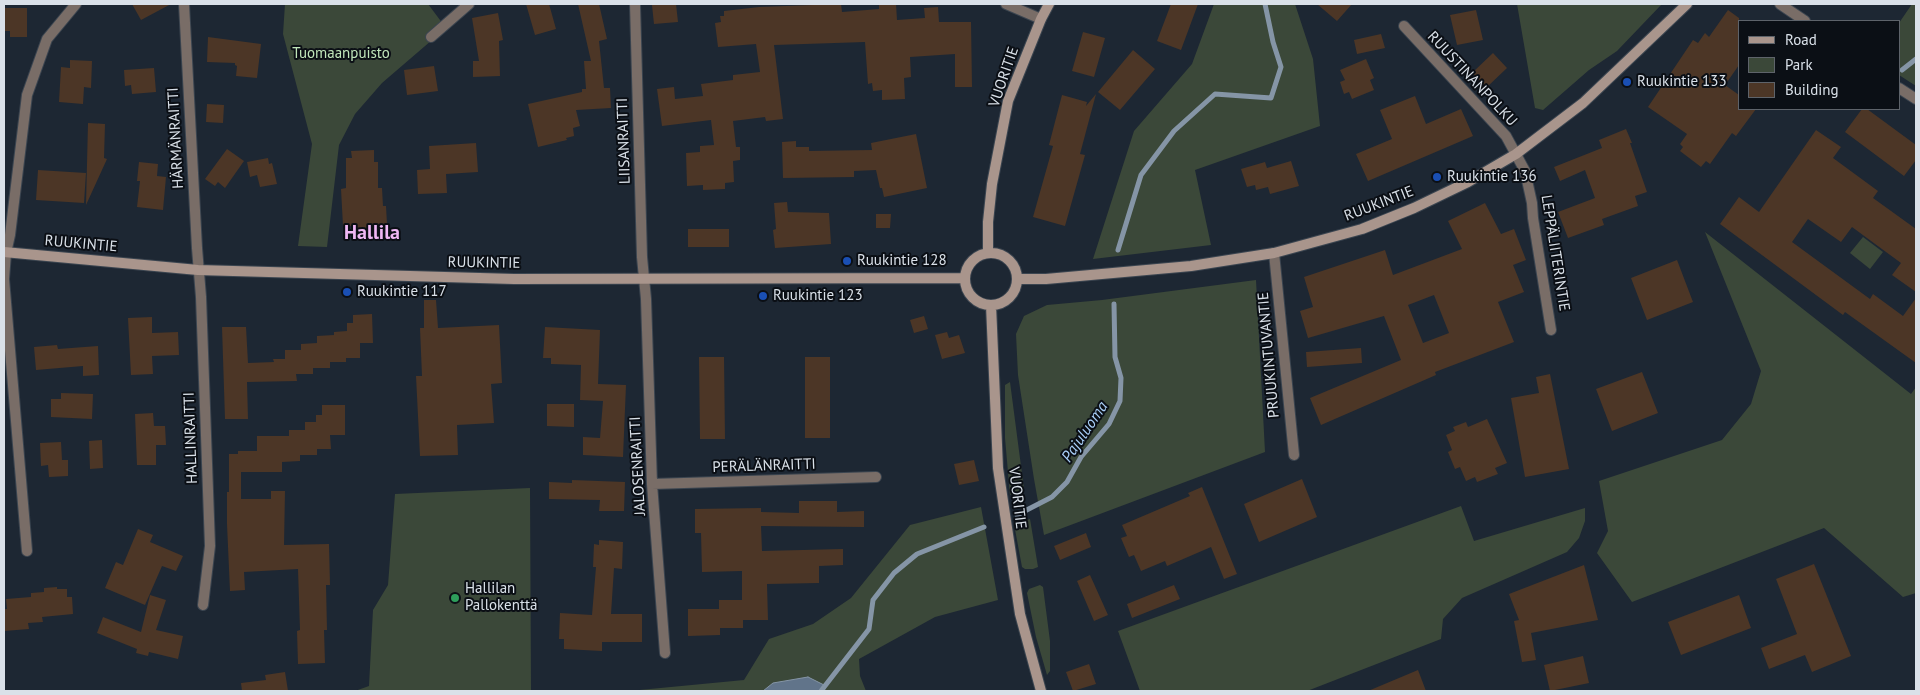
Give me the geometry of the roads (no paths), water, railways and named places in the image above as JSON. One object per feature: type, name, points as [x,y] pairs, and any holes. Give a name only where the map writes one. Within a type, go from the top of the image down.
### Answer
[{"type":"street","points":[[27,551],[4,279],[5,252],[14,209],[27,95],[47,39],[76,4]]},
{"type":"street","name":"HÄRMÄNRAITTI","points":[[184,4],[198,270]]},
{"type":"street","points":[[431,37],[469,4]]},
{"type":"street","name":"LIISANRAITTI","points":[[635,4],[644,278]]},
{"type":"street","points":[[1006,4],[1041,19]]},
{"type":"street","name":"VUORITIE","points":[[988,252],[988,222],[992,184],[1008,101],[1041,19],[1049,4]]},
{"type":"street","name":"RUUKINTIE","points":[[1017,279],[1046,279],[1191,266],[1274,253],[1362,229],[1414,208],[1468,182],[1516,154],[1583,103],[1687,4]]},
{"type":"street","points":[[1780,4],[1804,20]]},
{"type":"street","name":"RUUSTINANPOLKU","points":[[1404,26],[1506,136],[1516,154]]},
{"type":"street","points":[[1900,89],[1916,99]]},
{"type":"street","name":"LEPPÄLIITERINTIE","points":[[1516,154],[1528,180],[1551,330]]},
{"type":"street","name":"RUUKINTIE","points":[[5,252],[198,270],[514,279],[965,278]]},
{"type":"street","points":[[988,252],[1006,257],[1016,270],[1017,279],[1016,287],[1006,300],[991,305],[982,304],[969,294],[965,278],[966,270],[975,258],[988,252]]},
{"type":"street","name":"PRUUKINTUVANTIE","points":[[1274,253],[1294,455]]},
{"type":"street","name":"HALLINRAITTI","points":[[198,270],[201,297],[210,546],[203,605]]},
{"type":"street","name":"JALOSENRAITTI","points":[[644,278],[652,484],[665,652]]},
{"type":"street","name":"VUORITIE","points":[[991,305],[998,468],[1020,614],[1041,691]]},
{"type":"street","name":"PERÄLÄNRAITTI","points":[[652,484],[876,477]]},
{"type":"water","points":[[808,677],[826,686],[824,691],[763,691],[773,683]]},
{"type":"waterway","name":"Pajuluoma","points":[[1118,250],[1141,175],[1174,131],[1215,94],[1271,98],[1281,67],[1273,42],[1265,4]]},
{"type":"waterway","points":[[1902,70],[1916,59]]},
{"type":"waterway","name":"Pajuluoma","points":[[1017,515],[1052,497],[1067,482],[1081,457],[1109,424],[1120,401],[1121,378],[1115,357],[1114,304]]},
{"type":"waterway","name":"Pajuluoma","points":[[821,691],[869,629],[873,600],[894,573],[917,554],[984,527]]},
{"type":"place","name":"Ruukintie 133","points":[[1627,82]]},
{"type":"place","name":"Ruukintie 136","points":[[1437,177]]},
{"type":"place","name":"Ruukintie 128","points":[[847,261]]},
{"type":"place","name":"Ruukintie 117","points":[[347,292]]},
{"type":"place","name":"Ruukintie 123","points":[[763,296]]},
{"type":"place","name":"Hallilan Pallokenttä","points":[[455,598]]},
{"type":"district","name":"Hallila","points":[[372,233]]},
{"type":"park label","name":"Tuomaanpuisto","points":[[341,54]]}]
